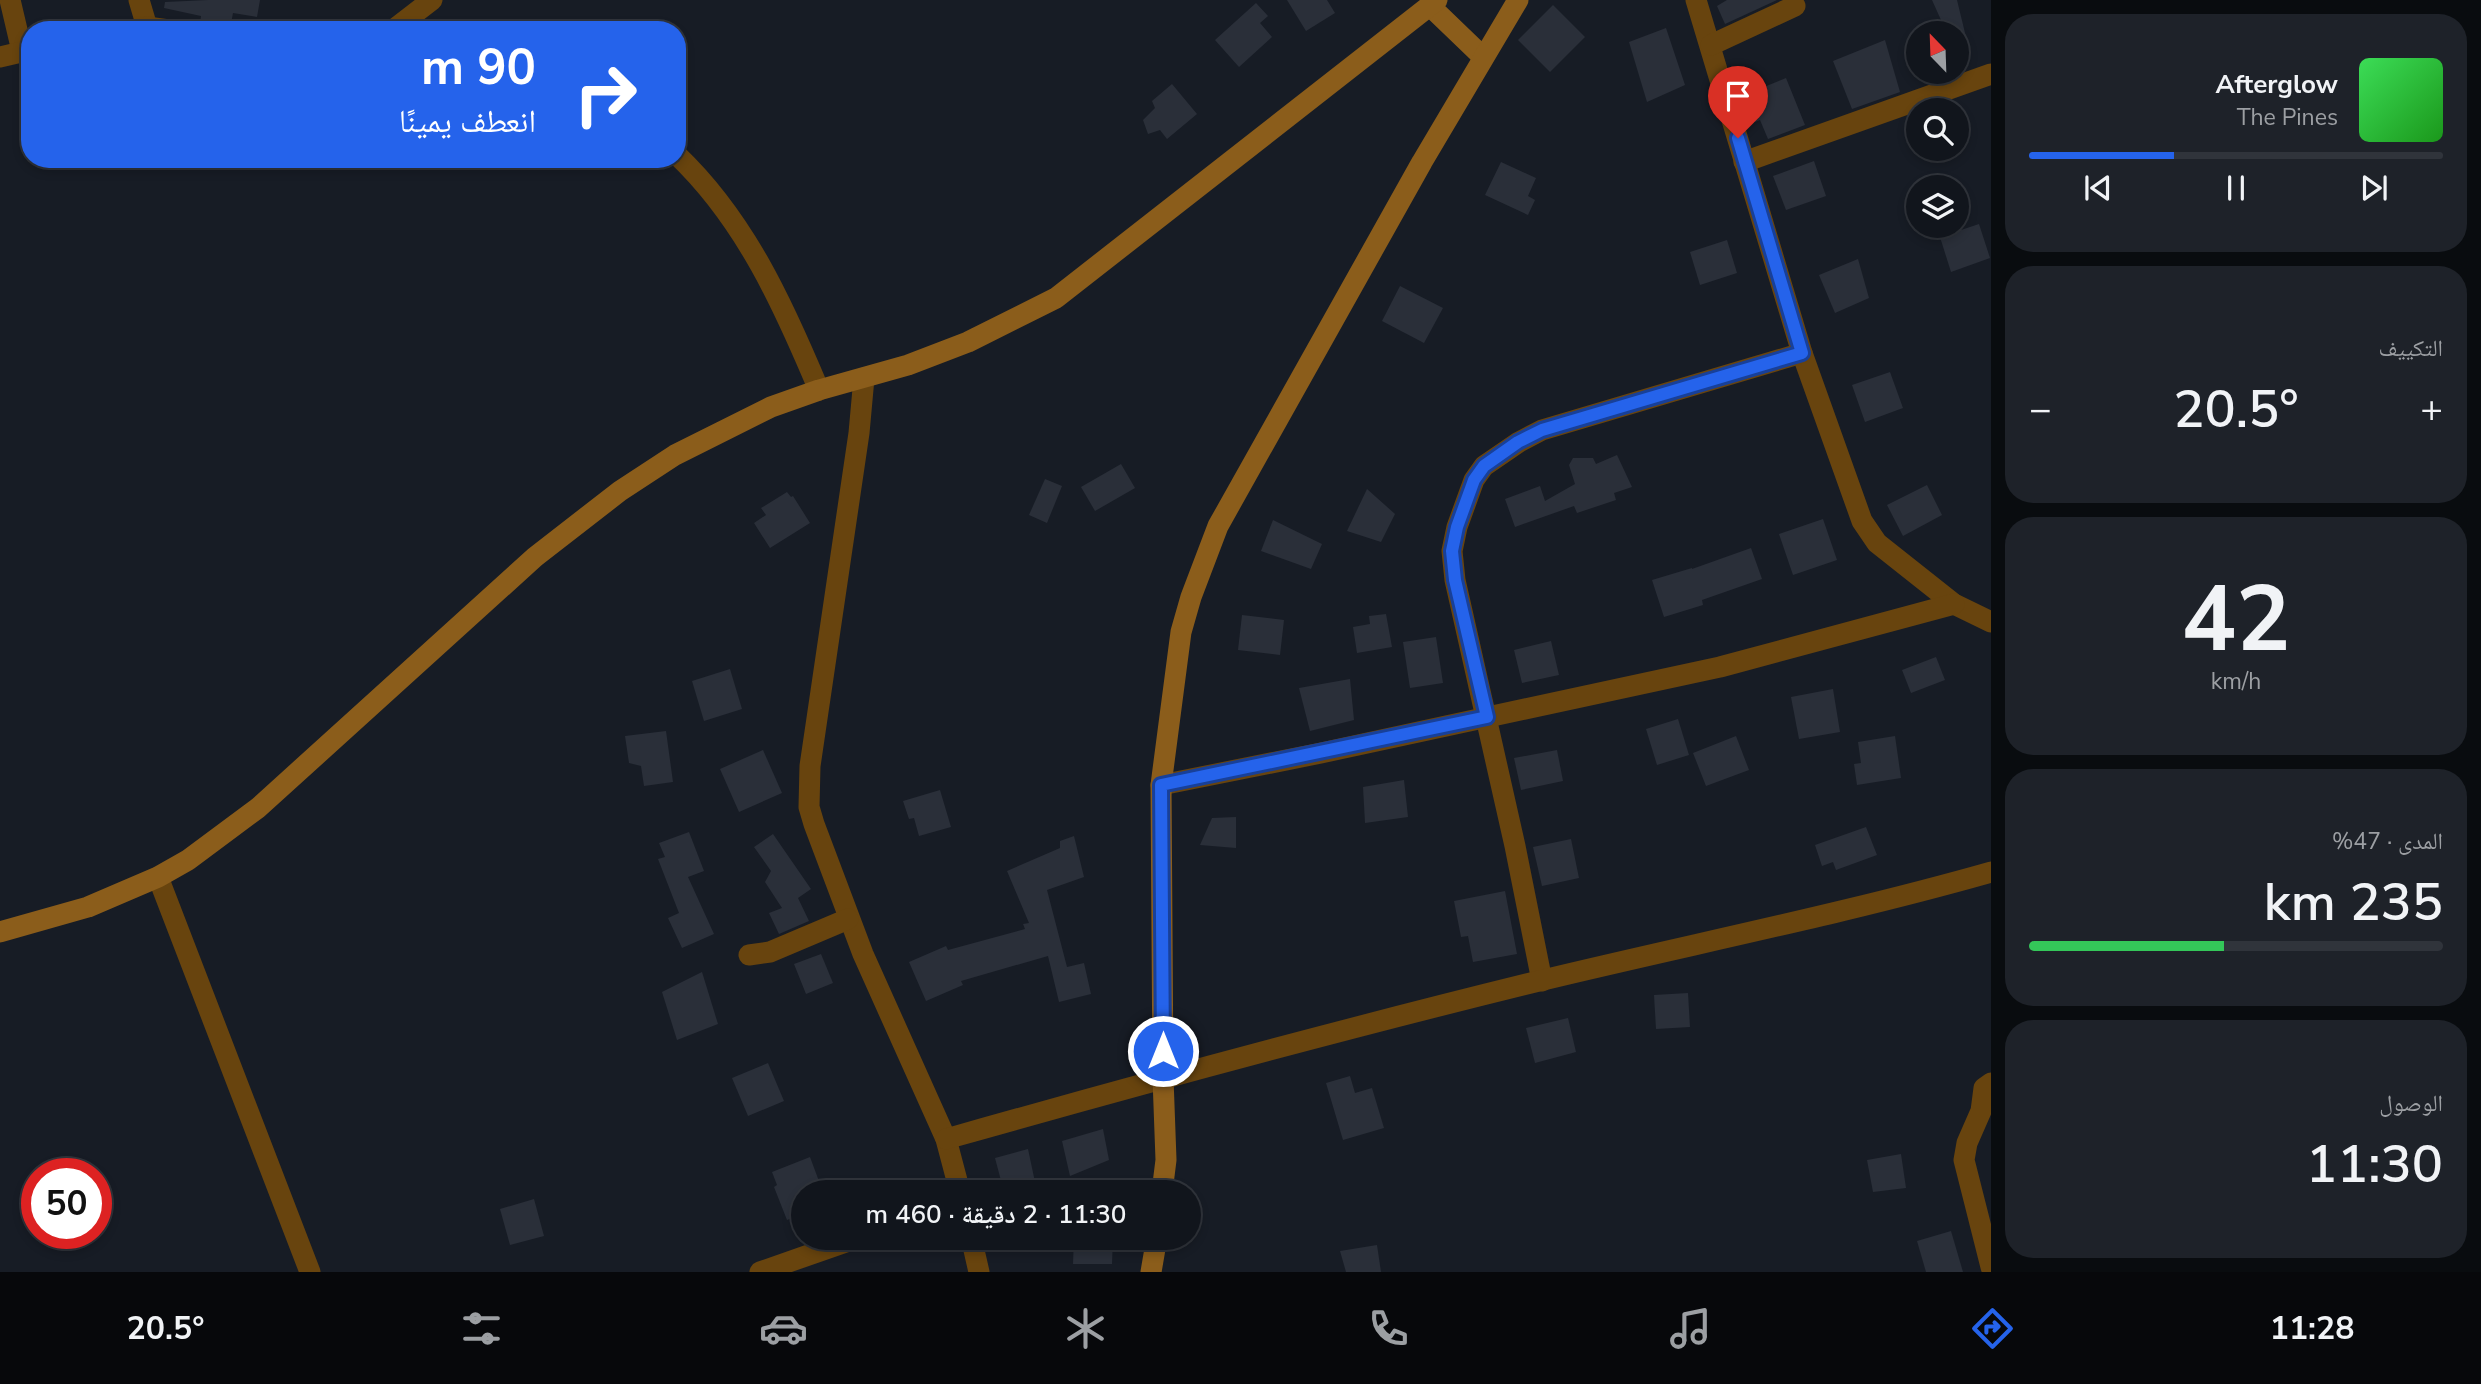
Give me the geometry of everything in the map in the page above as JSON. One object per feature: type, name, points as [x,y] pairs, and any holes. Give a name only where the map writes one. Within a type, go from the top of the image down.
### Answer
[{"type":"street","points":[[10,0],[21,35]]},
{"type":"street","points":[[139,0],[140,21]]},
{"type":"street","points":[[405,21],[432,0]]},
{"type":"street","points":[[1164,1180],[1166,1160],[1161,785],[1181,632],[1205,556],[1218,526],[1483,57],[1518,0]]},
{"type":"street","points":[[1696,0],[1802,353],[1857,510],[1877,543],[1954,604],[1990,620]]},
{"type":"street","points":[[0,932],[88,907],[158,877],[188,860],[258,808],[535,557],[620,491],[675,455],[771,407],[819,390],[908,365],[968,342],[1056,298],[1433,3],[1483,57]]},
{"type":"street","points":[[1711,45],[1795,6]]},
{"type":"street","points":[[0,57],[21,52]]},
{"type":"street","points":[[1744,162],[1991,74]]},
{"type":"street","points":[[686,164],[705,182],[761,264],[788,317],[819,390]]},
{"type":"street","points":[[1542,981],[1487,717],[1455,580],[1452,551],[1457,527],[1474,480],[1484,466],[1518,442],[1542,430],[1802,353]]},
{"type":"street","points":[[864,378],[859,433],[808,783],[809,807],[848,919],[946,1139],[957,1180]]},
{"type":"street","points":[[1161,785],[1720,667],[1954,604]]},
{"type":"street","points":[[946,1139],[1163,1078],[1542,981],[1889,899],[1991,872]]},
{"type":"street","points":[[158,877],[310,1272]]},
{"type":"street","points":[[749,956],[770,952],[848,919]]},
{"type":"street","points":[[1991,1083],[1982,1093],[1981,1111],[1967,1143],[1964,1160],[1991,1267]]},
{"type":"street","points":[[760,1272],[823,1250]]},
{"type":"street","points":[[974,1250],[979,1272]]},
{"type":"street","points":[[1151,1272],[1155,1250]]},
{"type":"building","points":[[260,0],[257,17],[233,13],[232,21],[200,21],[201,16],[164,8],[165,2]]},
{"type":"building","points":[[1287,0],[1327,0],[1335,13],[1306,31]]},
{"type":"building","points":[[1727,0],[1777,0],[1725,24],[1717,6]]},
{"type":"building","points":[[1932,0],[1957,0],[1962,21],[1939,21],[1941,20]]},
{"type":"building","points":[[1256,3],[1268,16],[1260,23],[1272,37],[1239,67],[1215,40]]},
{"type":"building","points":[[1553,5],[1585,37],[1550,72],[1518,40]]},
{"type":"building","points":[[1666,28],[1685,85],[1647,102],[1629,42]]},
{"type":"building","points":[[1885,40],[1900,92],[1852,109],[1833,61]]},
{"type":"building","points":[[1786,78],[1805,125],[1768,139],[1760,120],[1755,122],[1749,107],[1759,104],[1754,91]]},
{"type":"building","points":[[1172,84],[1197,114],[1167,139],[1160,130],[1148,134],[1143,120],[1155,108],[1152,101]]},
{"type":"building","points":[[1814,161],[1826,196],[1786,210],[1773,176]]},
{"type":"building","points":[[1501,162],[1536,178],[1528,196],[1535,200],[1528,215],[1485,195]]},
{"type":"building","points":[[1979,224],[1990,258],[1951,272],[1940,238],[1969,238],[1969,227]]},
{"type":"building","points":[[1727,240],[1737,273],[1700,285],[1690,252]]},
{"type":"building","points":[[1858,259],[1869,298],[1835,313],[1819,275]]},
{"type":"building","points":[[1400,286],[1443,308],[1424,343],[1382,321]]},
{"type":"building","points":[[1890,372],[1903,408],[1865,422],[1852,385]]},
{"type":"building","points":[[1617,455],[1632,487],[1614,493],[1616,500],[1577,513],[1574,506],[1515,527],[1505,499],[1540,486],[1545,501],[1575,484],[1569,465],[1573,458],[1593,458],[1596,464]]},
{"type":"building","points":[[1121,464],[1135,488],[1095,511],[1081,487]]},
{"type":"building","points":[[1045,479],[1062,486],[1047,523],[1029,515]]},
{"type":"building","points":[[1927,485],[1942,515],[1903,536],[1887,505]]},
{"type":"building","points":[[1367,489],[1395,514],[1381,542],[1347,531]]},
{"type":"building","points":[[787,492],[793,496],[810,523],[770,548],[754,523],[766,515],[761,508]]},
{"type":"building","points":[[1823,519],[1837,560],[1793,575],[1779,534]]},
{"type":"building","points":[[1273,520],[1322,544],[1311,569],[1261,551]]},
{"type":"building","points":[[1751,548],[1762,579],[1702,600],[1703,605],[1664,617],[1652,580]]},
{"type":"building","points":[[1386,614],[1392,647],[1357,653],[1353,627],[1370,624],[1369,616]]},
{"type":"building","points":[[1242,615],[1284,620],[1280,655],[1238,650]]},
{"type":"building","points":[[1436,637],[1443,683],[1410,688],[1403,642]]},
{"type":"building","points":[[1551,641],[1559,675],[1522,683],[1514,650]]},
{"type":"building","points":[[1936,657],[1945,680],[1911,693],[1902,670]]},
{"type":"building","points":[[730,669],[742,709],[704,721],[692,681]]},
{"type":"building","points":[[1350,679],[1354,720],[1310,731],[1299,688]]},
{"type":"building","points":[[1833,689],[1840,732],[1799,739],[1791,697]]},
{"type":"building","points":[[1678,719],[1689,755],[1657,765],[1646,729]]},
{"type":"building","points":[[666,731],[673,782],[644,786],[641,766],[629,763],[625,736]]},
{"type":"building","points":[[1736,736],[1749,770],[1706,786],[1693,753]]},
{"type":"building","points":[[1895,736],[1901,778],[1857,785],[1854,764],[1861,763],[1858,742]]},
{"type":"building","points":[[763,750],[782,793],[739,812],[720,769]]},
{"type":"building","points":[[1557,750],[1563,781],[1521,790],[1514,758]]},
{"type":"building","points":[[1404,780],[1408,817],[1365,823],[1363,787]]},
{"type":"building","points":[[940,790],[951,827],[919,836],[914,818],[909,819],[903,801]]},
{"type":"building","points":[[1236,817],[1236,848],[1200,845],[1212,818]]},
{"type":"building","points":[[1866,827],[1877,855],[1836,870],[1833,862],[1822,866],[1815,845]]},
{"type":"building","points":[[689,832],[704,871],[688,877],[714,934],[682,948],[668,918],[679,913],[658,859],[665,857],[659,843]]},
{"type":"building","points":[[773,834],[811,889],[798,898],[809,921],[779,934],[769,913],[782,908],[765,882],[771,871],[754,847]]},
{"type":"building","points":[[1074,836],[1084,877],[1047,890],[1067,967],[1084,963],[1091,994],[1059,1002],[1048,956],[961,981],[963,985],[926,1001],[909,962],[946,946],[948,950],[1025,929],[1023,924],[1029,923],[1007,871],[1060,848],[1060,841]]},
{"type":"building","points":[[1571,839],[1579,878],[1542,886],[1533,847]]},
{"type":"building","points":[[1505,891],[1517,954],[1473,962],[1468,936],[1461,937],[1454,901]]},
{"type":"building","points":[[821,954],[833,983],[806,994],[794,964]]},
{"type":"building","points":[[702,972],[718,1024],[677,1040],[662,992]]},
{"type":"building","points":[[1688,993],[1690,1027],[1656,1029],[1654,995]]},
{"type":"building","points":[[1568,1018],[1576,1052],[1535,1063],[1526,1028]]},
{"type":"building","points":[[768,1063],[784,1101],[748,1116],[732,1078]]},
{"type":"building","points":[[1350,1076],[1355,1093],[1372,1088],[1384,1128],[1343,1140],[1326,1083]]},
{"type":"building","points":[[1103,1129],[1109,1160],[1070,1176],[1062,1141]]},
{"type":"building","points":[[1028,1149],[1035,1180],[1001,1180],[995,1158]]},
{"type":"building","points":[[1901,1154],[1906,1188],[1873,1192],[1867,1160]]},
{"type":"building","points":[[810,1157],[819,1180],[791,1180],[791,1218],[787,1220],[774,1187],[777,1185],[772,1172]]},
{"type":"building","points":[[534,1199],[544,1236],[510,1245],[500,1209]]},
{"type":"building","points":[[1951,1231],[1963,1272],[1926,1272],[1917,1241]]},
{"type":"building","points":[[1377,1245],[1381,1272],[1346,1272],[1340,1251]]},
{"type":"building","points":[[1074,1250],[1113,1250],[1112,1264],[1073,1264]]},
{"type":"route","points":[[1163,1051],[1161,785],[1487,717],[1455,580],[1452,551],[1457,527],[1474,480],[1484,466],[1518,442],[1542,430],[1802,353],[1738,138]]}]
